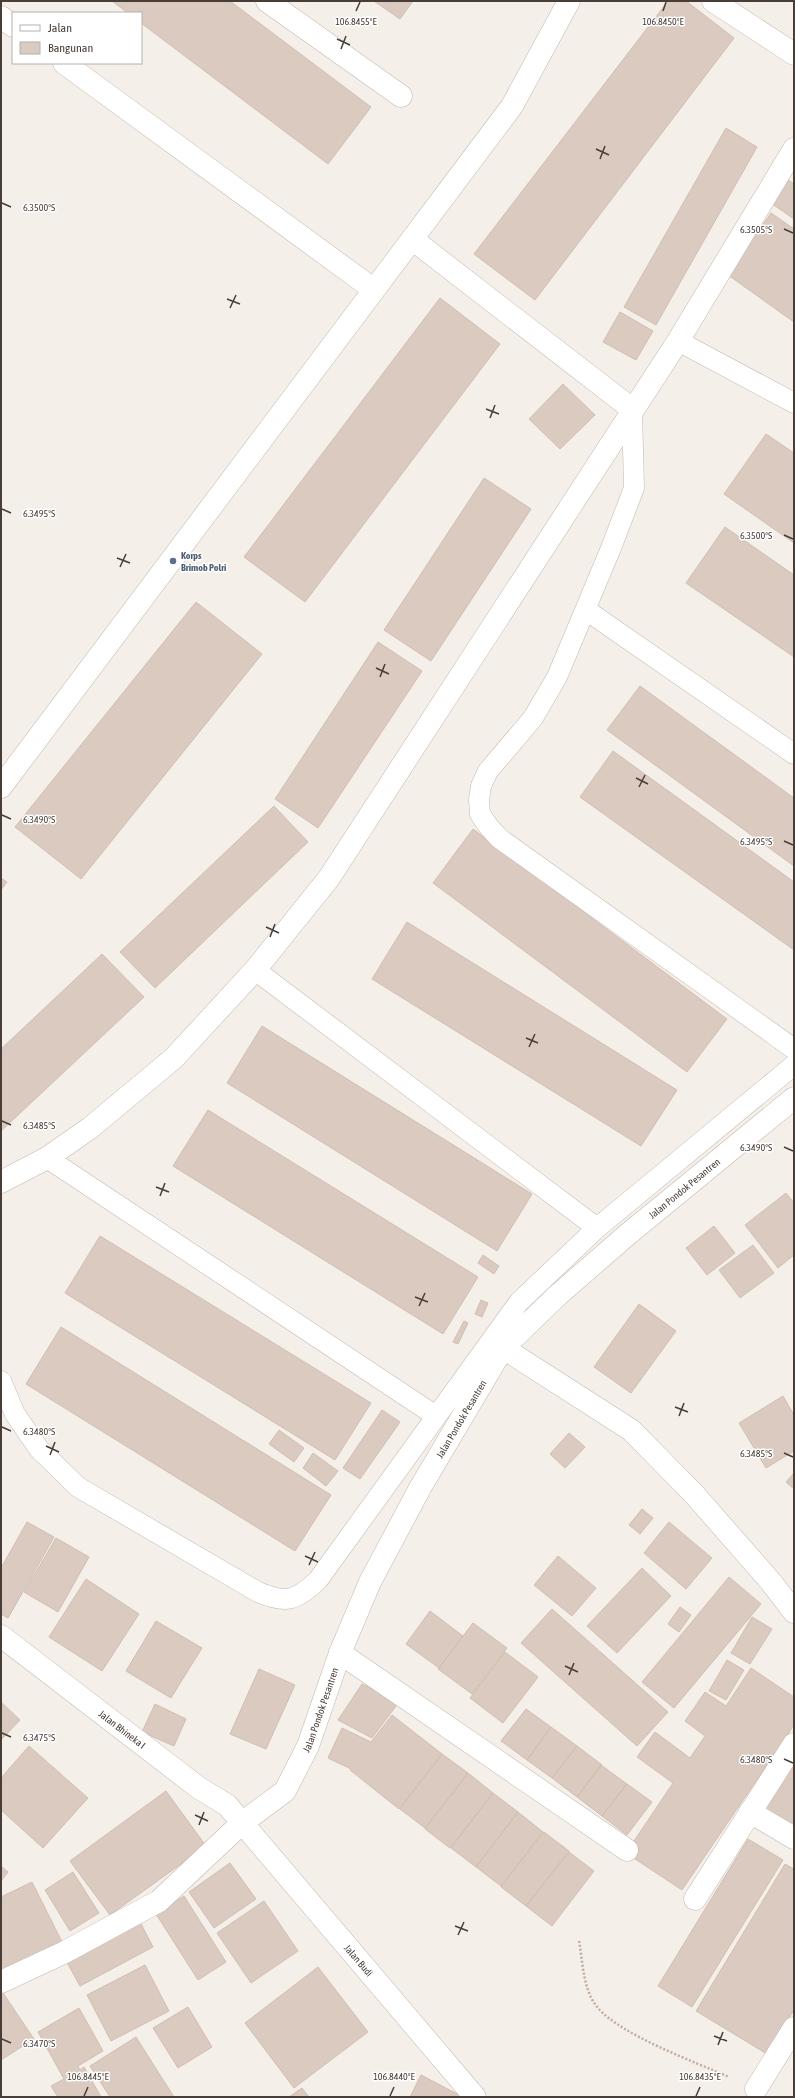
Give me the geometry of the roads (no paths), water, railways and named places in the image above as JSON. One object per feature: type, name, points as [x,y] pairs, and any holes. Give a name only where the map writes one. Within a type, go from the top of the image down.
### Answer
[{"type":"street","points":[[267,1],[401,96]]},
{"type":"street","points":[[1,787],[373,289],[512,106],[568,1]]},
{"type":"street","points":[[712,1],[794,54]]},
{"type":"street","points":[[1,17],[12,25]]},
{"type":"street","points":[[65,64],[373,289]]},
{"type":"street","points":[[1,1182],[47,1158],[90,1128],[174,1058],[255,970],[329,878],[363,828],[632,409],[678,341],[794,149]]},
{"type":"street","points":[[412,238],[632,409]]},
{"type":"street","name":"Jalan Pondok Pesantren","points":[[1,1982],[63,1953],[159,1901],[242,1823],[285,1791],[308,1746],[340,1653],[370,1582],[420,1488],[503,1348],[558,1295],[621,1240],[794,1098]]},
{"type":"street","points":[[503,1348],[630,1430],[694,1494],[771,1582],[794,1612]]},
{"type":"street","name":"Jalan Bhineka I","points":[[1,1636],[199,1788],[227,1804],[242,1823]]},
{"type":"street","points":[[340,1653],[627,1850]]},
{"type":"street","points":[[695,1899],[794,1744]]},
{"type":"street","points":[[750,1812],[794,1838]]},
{"type":"street","name":"Jalan Budi","points":[[242,1823],[475,2097]]},
{"type":"street","points":[[756,2089],[794,2028]]},
{"type":"lane","points":[[678,341],[794,403]]},
{"type":"lane","points":[[632,409],[634,488],[558,677],[533,718],[488,771],[481,786],[479,800],[480,814],[499,838],[794,1049]]},
{"type":"lane","points":[[586,610],[794,754]]},
{"type":"lane","points":[[255,970],[597,1228]]},
{"type":"lane","points":[[1,1381],[15,1414],[40,1449],[78,1487],[258,1592],[274,1599],[284,1600],[296,1598],[318,1580],[519,1302],[597,1228],[690,1149],[794,1065]]},
{"type":"lane","points":[[47,1158],[436,1416]]},
{"type":"place","name":"Korps Brimob Polri","points":[[173,561]]}]
